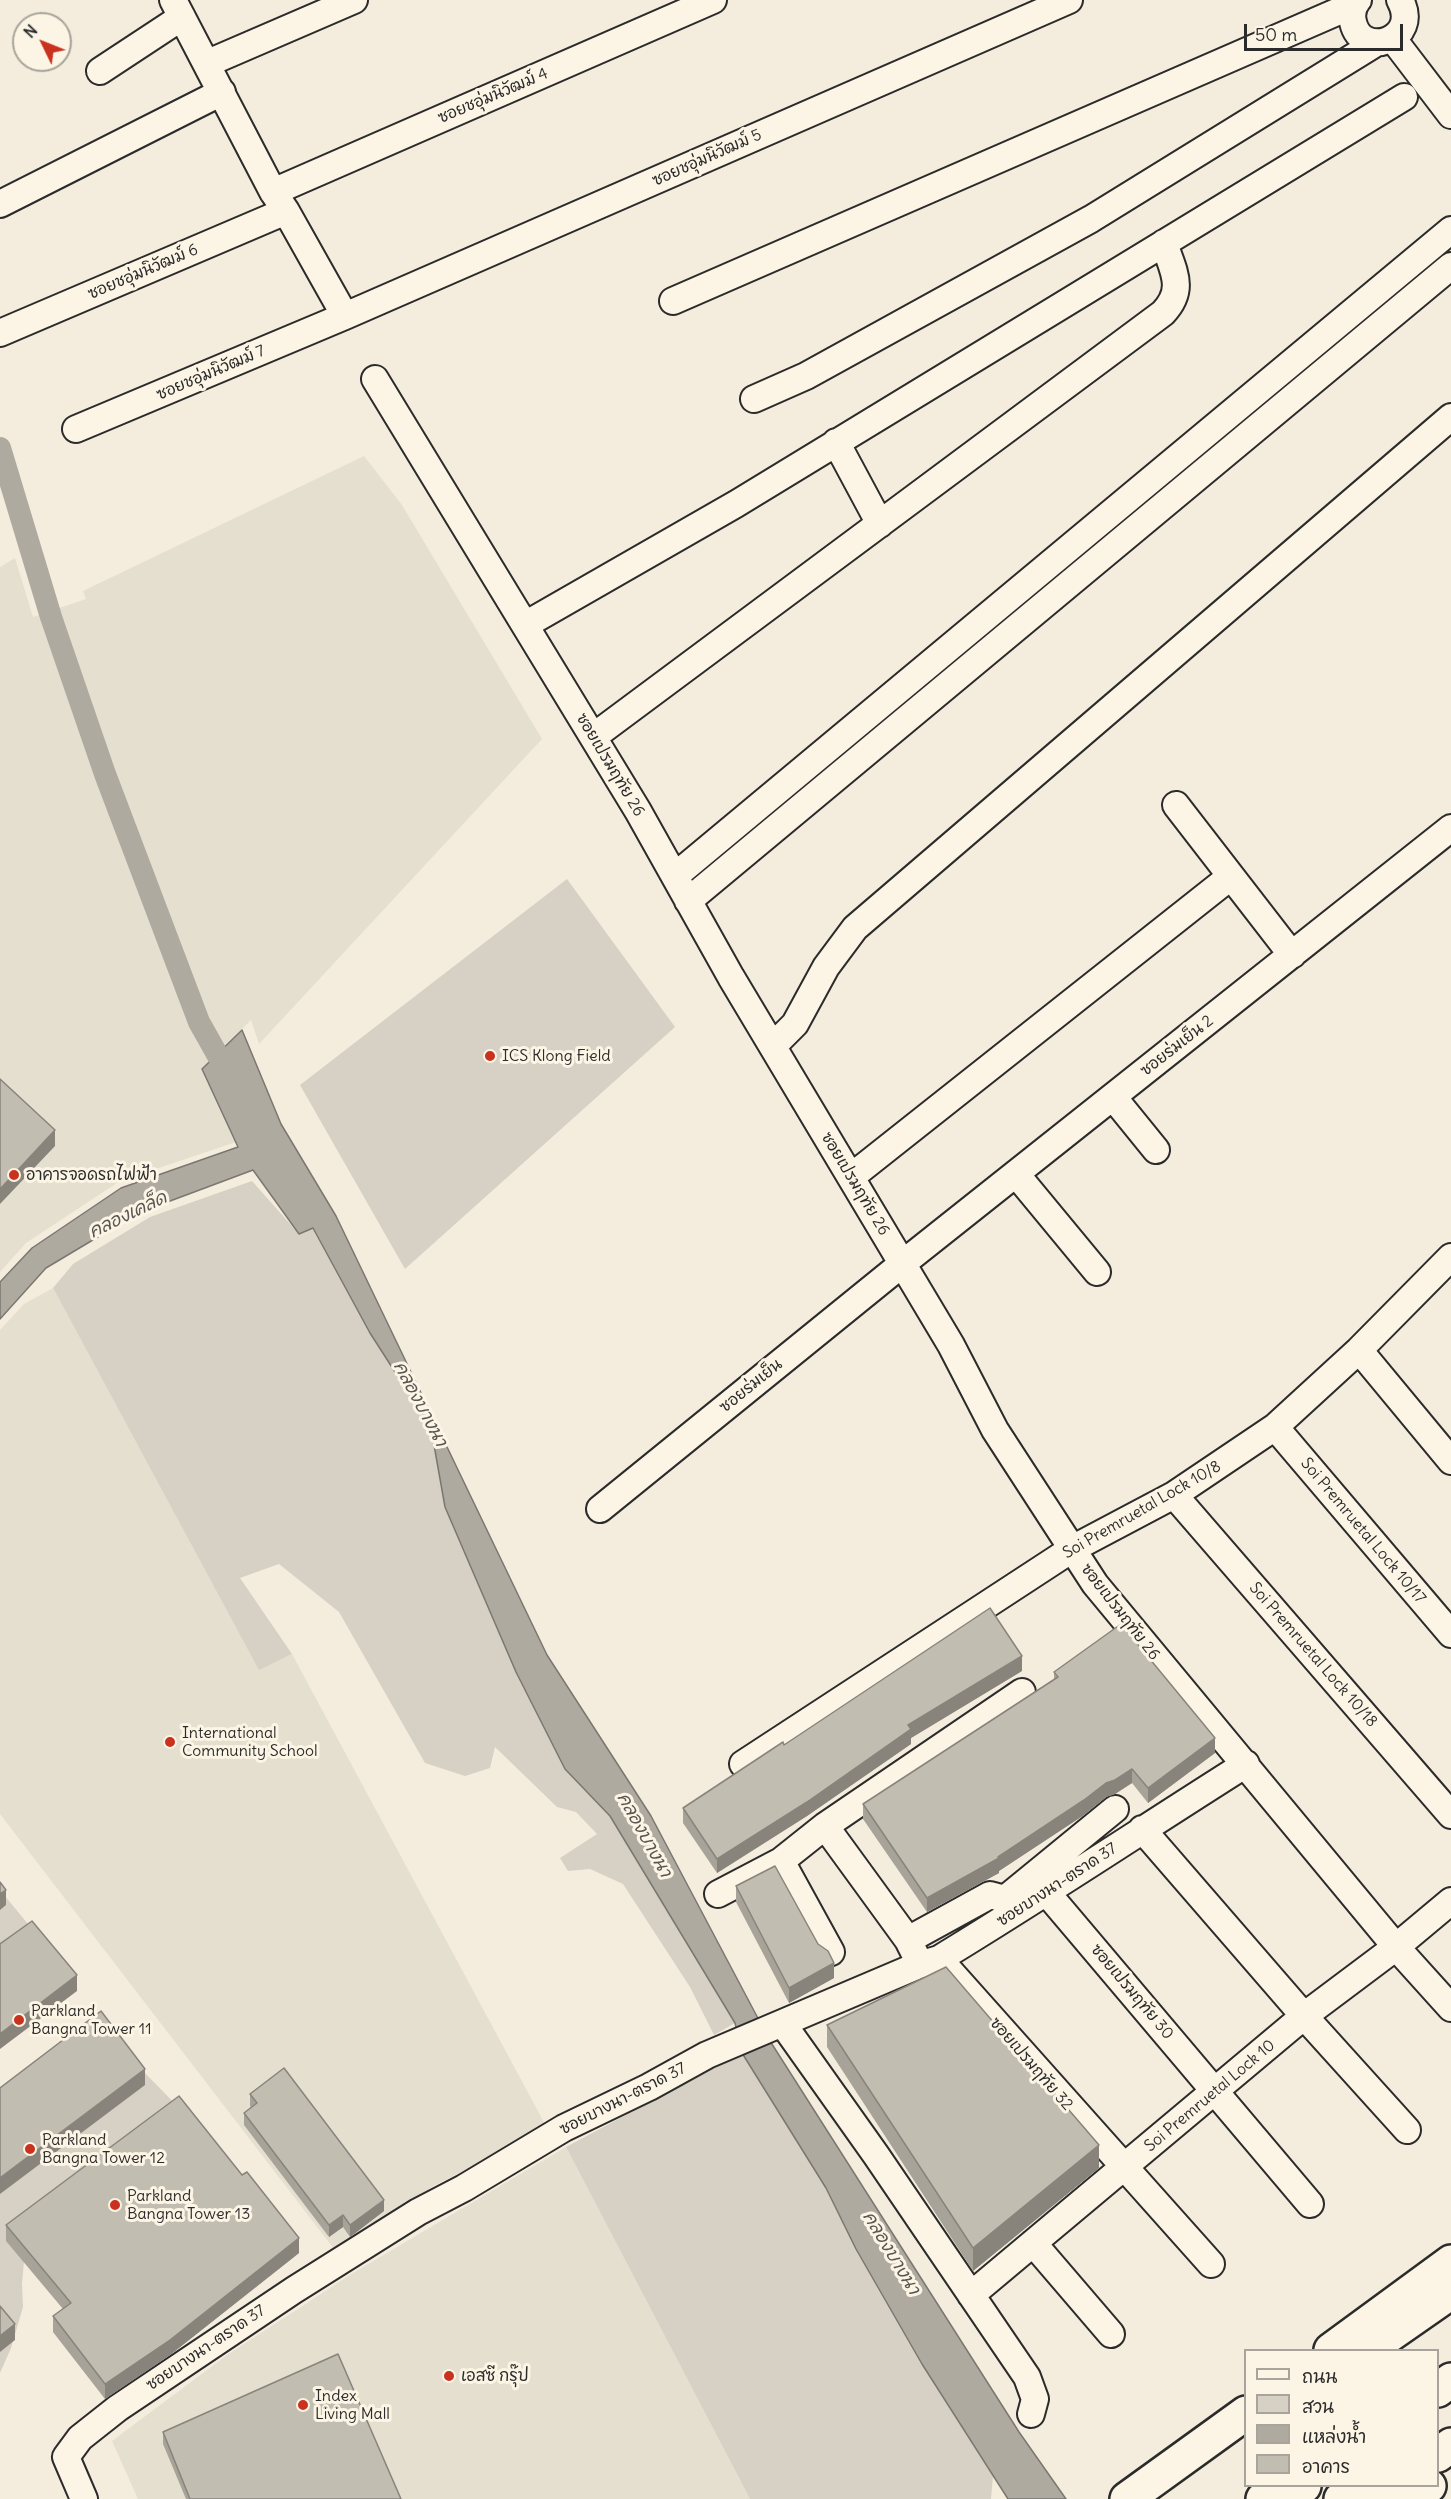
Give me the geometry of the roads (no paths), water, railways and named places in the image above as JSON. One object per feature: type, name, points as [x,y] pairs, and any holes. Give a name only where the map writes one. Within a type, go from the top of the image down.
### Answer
[{"type":"main road","points":[[1332,2349],[1451,2262]]},
{"type":"main road","points":[[1368,2349],[1451,2292]]},
{"type":"main road","points":[[1127,2499],[1244,2414]]},
{"type":"main road","points":[[1205,2442],[1244,2422]]},
{"type":"main road","points":[[1263,2499],[1281,2487]]},
{"type":"main road","points":[[1285,2499],[1303,2487]]},
{"type":"main road","points":[[1341,2499],[1359,2487]]},
{"type":"main road","points":[[1376,2499],[1394,2487]]},
{"type":"main road","points":[[1410,2499],[1428,2487]]},
{"type":"street","points":[[207,63],[354,0]]},
{"type":"street","name":"ซอยชอุ่มนิวัฒม์ 4","points":[[279,201],[713,0]]},
{"type":"street","name":"ซอยชอุ่มนิวัฒม์ 5","points":[[345,316],[1069,0]]},
{"type":"street","points":[[754,399],[806,376],[1091,219],[1385,41],[1404,25],[1406,16],[1400,0]]},
{"type":"street","points":[[1357,2],[1352,21],[1355,29],[1361,36],[1385,41],[1451,115]]},
{"type":"street","points":[[673,301],[1357,2]]},
{"type":"street","points":[[100,71],[178,8],[279,201],[345,316]]},
{"type":"street","points":[[0,204],[222,92]]},
{"type":"street","points":[[525,625],[726,510],[1404,97]]},
{"type":"street","name":"ซอยชอุ่มนิวัฒม์ 6","points":[[0,333],[279,201]]},
{"type":"street","points":[[675,876],[1451,230]]},
{"type":"street","points":[[593,737],[1163,313],[1173,303],[1178,287],[1164,243]]},
{"type":"street","points":[[688,901],[1451,266]]},
{"type":"street","name":"ซอยชอุ่มนิวัฒม์ 7","points":[[76,429],[345,316]]},
{"type":"street","points":[[1289,366],[1306,386]]},
{"type":"street","name":"ซอยเปรมฤทัย 26","points":[[375,379],[675,876],[951,1346],[994,1430],[1095,1584],[1396,1947],[1451,2008]]},
{"type":"street","points":[[773,1046],[795,1024],[826,967],[855,928],[1449,423]]},
{"type":"street","points":[[836,442],[880,524]]},
{"type":"street","points":[[1104,520],[1120,541]]},
{"type":"street","points":[[921,672],[939,692]]},
{"type":"street","points":[[815,760],[832,781]]},
{"type":"street","points":[[1176,805],[1292,955]]},
{"type":"street","name":"ซอยร่มเย็น 2","points":[[902,1264],[1451,828]]},
{"type":"street","points":[[851,1177],[1230,877]]},
{"type":"street","points":[[1113,1097],[1156,1150]]},
{"type":"street","points":[[1016,1174],[1097,1272]]},
{"type":"street","name":"ซอยร่มเย็น","points":[[600,1509],[902,1264]]},
{"type":"street","name":"Soi Premruetal Lock 10/8","points":[[743,1764],[1072,1549],[1174,1495],[1275,1428],[1448,1266]]},
{"type":"street","points":[[1359,1350],[1451,1461]]},
{"type":"street","name":"Soi Premruetal Lock 10/17","points":[[1275,1428],[1451,1634]]},
{"type":"street","name":"Soi Premruetal Lock 10/18","points":[[1174,1495],[1451,1815]]},
{"type":"street","points":[[718,1894],[781,1861],[825,1826],[1022,1692]]},
{"type":"street","name":"ซอยบางนา-ตราด 37","points":[[84,2499],[66,2457],[80,2438],[118,2408],[294,2290],[418,2212],[464,2188],[564,2128],[650,2087],[728,2045],[929,1962],[1047,1893],[1142,1829],[1246,1764]]},
{"type":"street","points":[[908,1940],[990,1895],[1005,1899],[1115,1809]]},
{"type":"street","name":"ซอยเปรมฤทัย 32","points":[[825,1826],[908,1940],[1211,2264]]},
{"type":"street","points":[[1142,1829],[1304,2016],[1407,2130]]},
{"type":"street","points":[[781,1861],[831,1952]]},
{"type":"street","name":"ซอยเปรมฤทัย 30","points":[[1047,1893],[1310,2204]]},
{"type":"street","name":"Soi Premruetal Lock 10","points":[[971,2295],[1304,2016],[1396,1947],[1451,1901]]},
{"type":"street","points":[[778,2026],[876,2155],[1027,2377],[1035,2399],[1030,2414]]},
{"type":"street","points":[[1032,2243],[1111,2334]]},
{"type":"water","points":[[242,1030],[281,1124],[336,1216],[547,1655],[651,1816],[770,2041],[1019,2432],[1066,2499],[1008,2499],[922,2364],[856,2249],[826,2188],[742,2053],[735,2023],[610,1816],[565,1769],[516,1672],[445,1507],[431,1428],[370,1333],[313,1228],[299,1234],[253,1170],[138,1213],[46,1268],[0,1319],[0,1282],[32,1248],[121,1188],[238,1147],[202,1069]]},
{"type":"waterway","points":[[0,448],[51,617],[105,774],[199,1022],[231,1079]]},
{"type":"place","name":"ICS Klong Field","points":[[490,1056]]},
{"type":"place","name":"อาคารจอดรถไฟฟ้า","points":[[14,1175]]},
{"type":"place","name":"International Community School","points":[[170,1742]]},
{"type":"place","name":"Parkland Bangna Tower 11","points":[[19,2020]]},
{"type":"place","name":"Parkland Bangna Tower 12","points":[[30,2149]]},
{"type":"place","name":"Parkland Bangna Tower 13","points":[[115,2205]]},
{"type":"place","name":"เอสซี กรุ๊ป","points":[[449,2376]]},
{"type":"place","name":"Index Living Mall","points":[[303,2405]]},
{"type":"water label","name":"คลองเคล็ด","points":[[128,1215]]},
{"type":"water label","name":"คลองบางนา","points":[[420,1404]]},
{"type":"water label","name":"คลองบางนา","points":[[644,1835]]},
{"type":"water label","name":"คลองบางนา","points":[[891,2253]]}]
